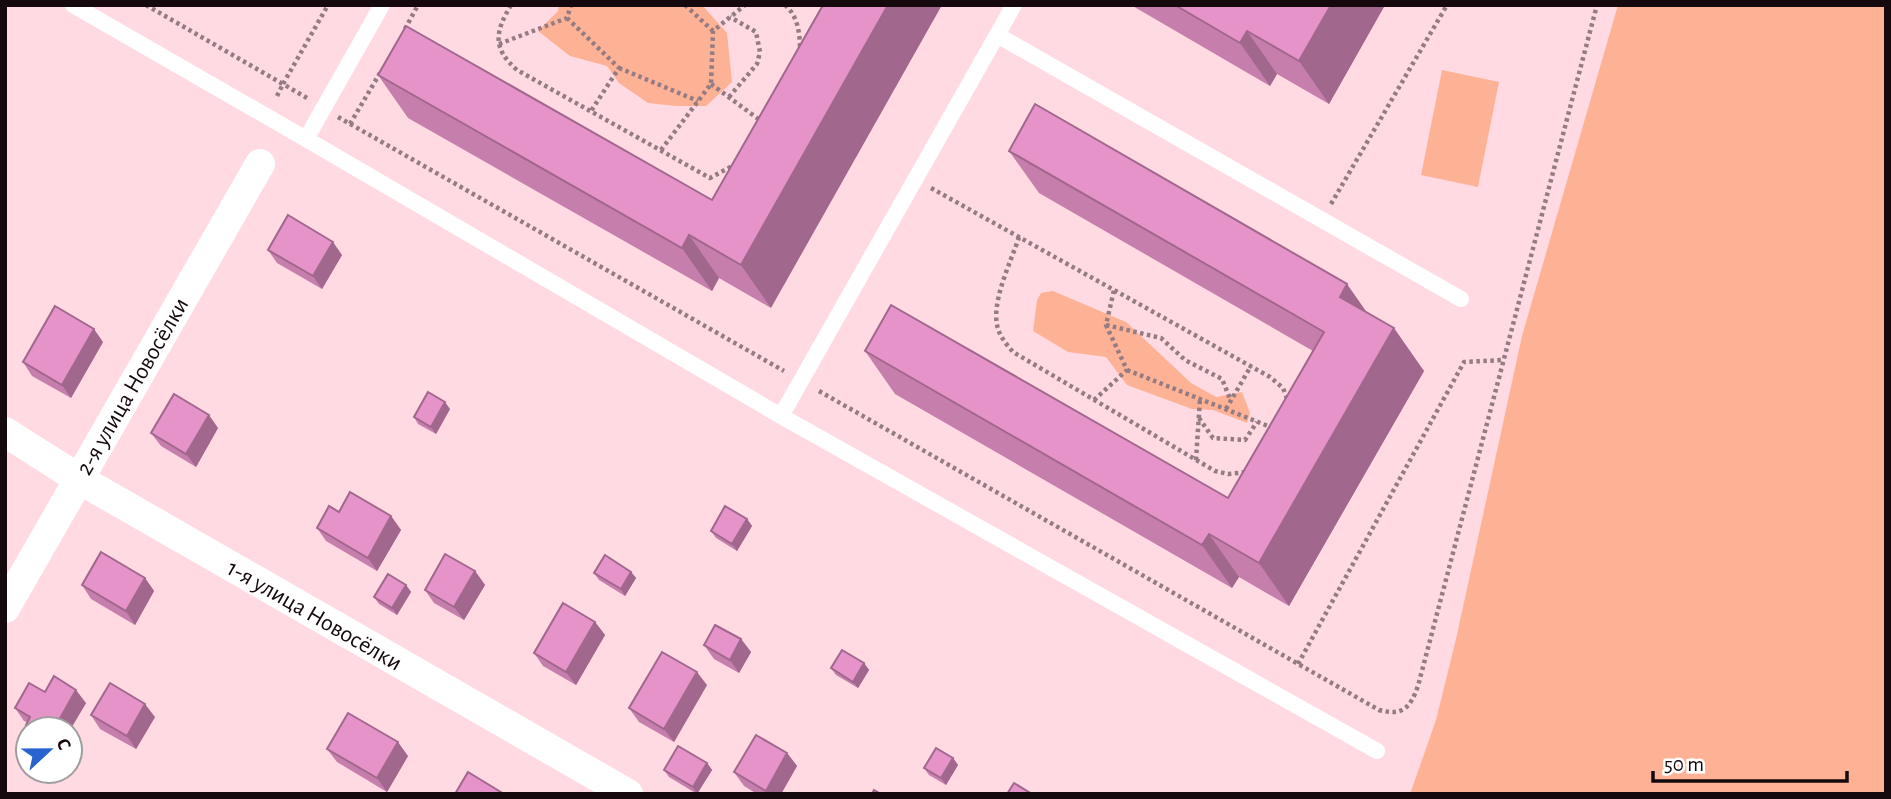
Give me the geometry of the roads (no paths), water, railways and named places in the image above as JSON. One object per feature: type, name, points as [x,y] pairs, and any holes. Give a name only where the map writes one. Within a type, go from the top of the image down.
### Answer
[{"type":"street","name":"2-я улица Новосёлки","points":[[5,608],[260,164]]},
{"type":"street","name":"1-я улица Новосёлки","points":[[5,432],[79,479],[628,794]]},
{"type":"lane","points":[[73,5],[781,416],[1377,751]]},
{"type":"lane","points":[[306,139],[382,5]]},
{"type":"lane","points":[[781,416],[1014,5]]},
{"type":"lane","points":[[997,35],[1461,299]]}]
